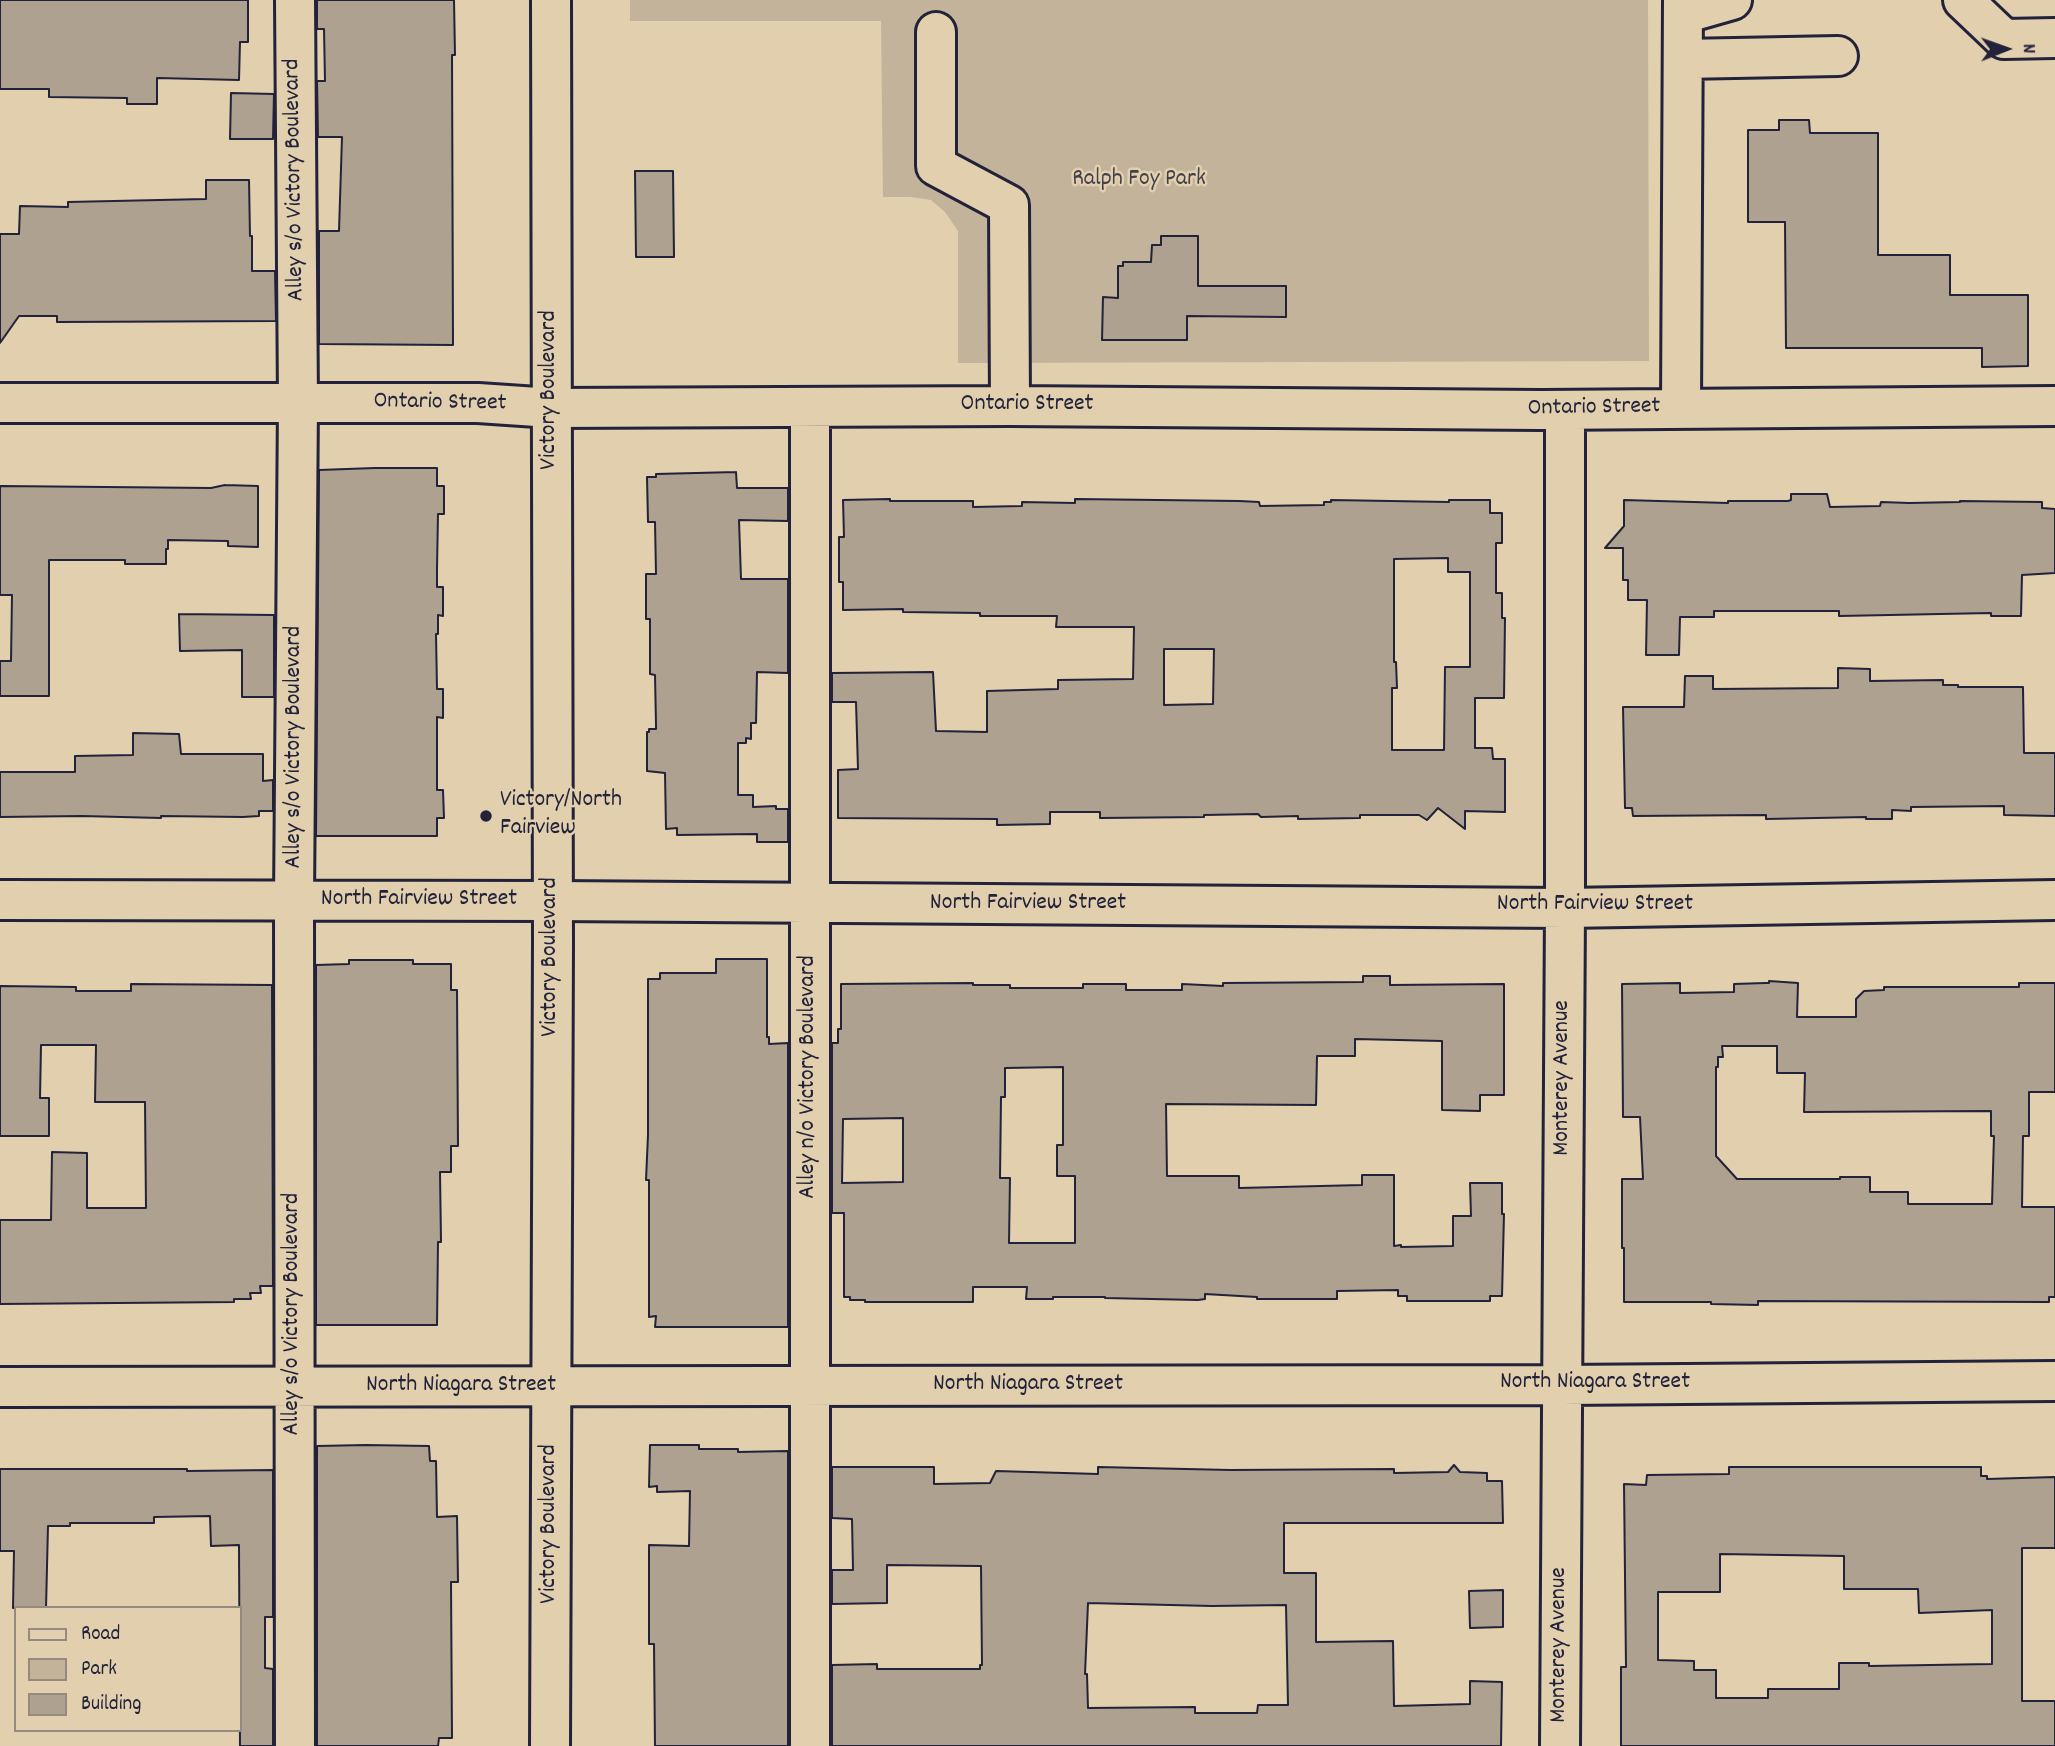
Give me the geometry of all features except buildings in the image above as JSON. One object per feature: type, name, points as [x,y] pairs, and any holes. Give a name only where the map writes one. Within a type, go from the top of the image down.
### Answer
[{"type":"street","name":"Alley s/o Victory Boulevard","points":[[295,0],[299,402],[294,901],[295,1746]]},
{"type":"street","name":"Victory Boulevard","points":[[550,1746],[553,901],[551,0]]},
{"type":"street","points":[[1681,408],[1683,7],[1732,0]]},
{"type":"street","points":[[1962,0],[2004,39],[2055,38]]},
{"type":"street","points":[[936,32],[936,166],[1009,205],[1010,406]]},
{"type":"street","points":[[1683,59],[1838,56]]},
{"type":"street","name":"Ontario Street","points":[[0,403],[478,403],[552,408],[1010,406],[1565,410],[2055,406]]},
{"type":"street","name":"Alley n/o Victory Boulevard","points":[[810,407],[810,1746]]},
{"type":"street","name":"Monterey Avenue","points":[[1560,1746],[1565,410]]},
{"type":"street","name":"North Fairview Street","points":[[0,900],[1565,908],[2055,900]]},
{"type":"street","name":"North Niagara Street","points":[[0,1387],[1562,1385],[2055,1381]]},
{"type":"green space","name":"Ralph Foy Park","points":[[630,0],[1648,0],[1649,361],[958,363],[958,231],[945,212],[931,200],[883,197],[881,21],[630,21]]},
{"type":"place","name":"Victory/North Fairview","points":[[486,816]]}]
